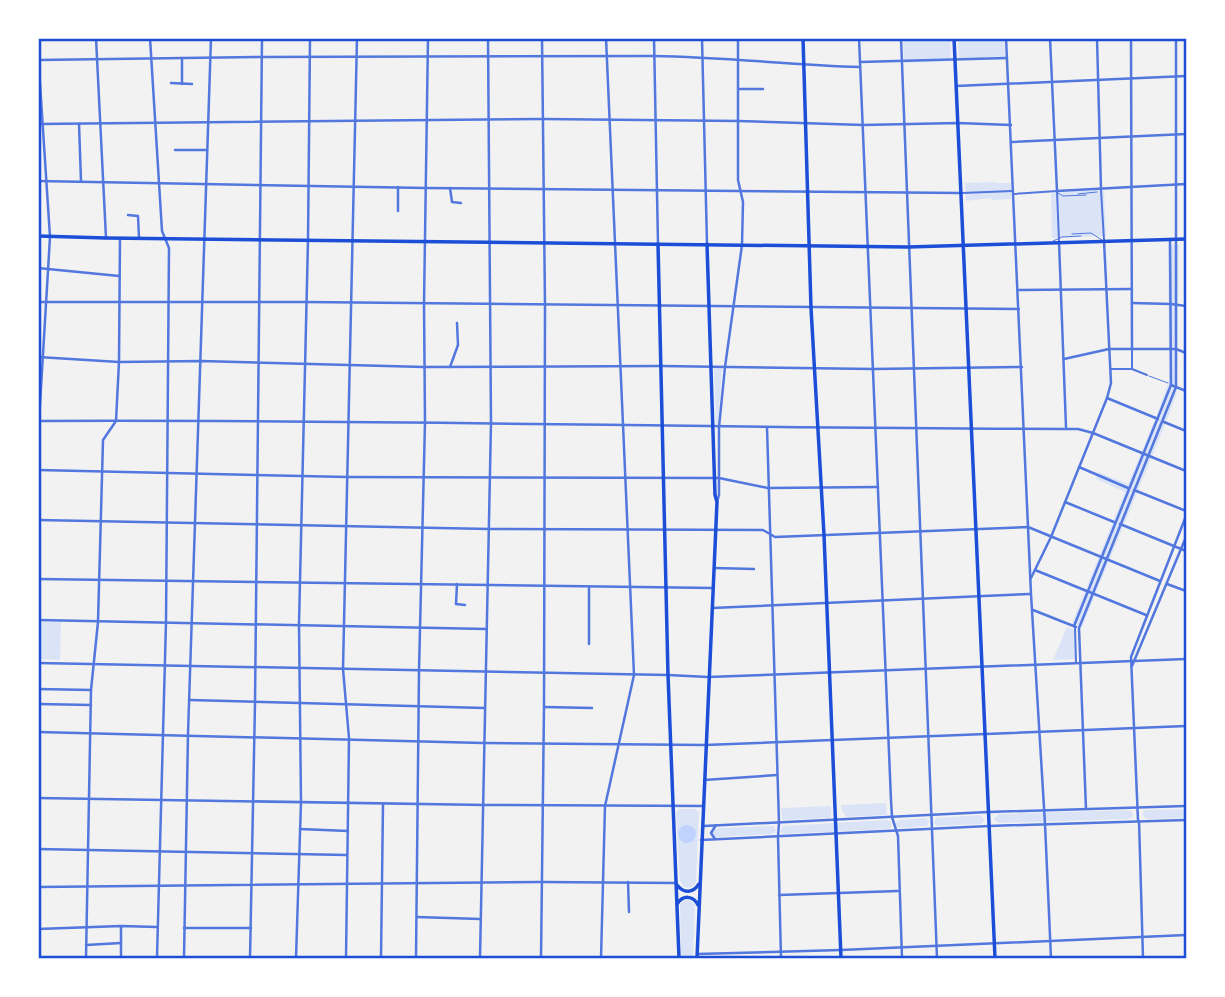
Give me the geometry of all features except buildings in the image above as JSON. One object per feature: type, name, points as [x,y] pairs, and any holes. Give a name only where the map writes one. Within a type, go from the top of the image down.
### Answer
[{"type":"main road","points":[[803,38],[811,308],[822,487],[841,958]]},
{"type":"main road","points":[[954,38],[995,958]]},
{"type":"main road","points":[[38,236],[908,247],[1059,240],[1186,239]]},
{"type":"main road","points":[[658,244],[670,744],[679,958]]},
{"type":"main road","points":[[697,956],[717,502],[707,244]]},
{"type":"main road","points":[[676,883],[688,892],[695,889],[700,881]]},
{"type":"main road","points":[[677,905],[683,898],[691,897],[699,907]]},
{"type":"street","points":[[96,38],[107,238]]},
{"type":"street","points":[[150,38],[162,231],[169,248],[166,622],[157,958]]},
{"type":"street","points":[[184,958],[188,734],[211,38]]},
{"type":"street","points":[[250,958],[255,737],[261,38]]},
{"type":"street","points":[[296,958],[301,802],[298,668],[310,38]]},
{"type":"street","points":[[346,958],[349,738],[342,669],[357,38]]},
{"type":"street","points":[[416,958],[428,38]]},
{"type":"street","points":[[480,958],[491,423],[488,38]]},
{"type":"street","points":[[541,958],[545,425],[542,38]]},
{"type":"street","points":[[601,958],[605,806],[634,674],[606,38]]},
{"type":"street","points":[[654,38],[658,244]]},
{"type":"street","points":[[702,38],[707,244]]},
{"type":"street","points":[[717,478],[724,367],[743,246],[743,202],[738,180],[738,38]]},
{"type":"street","points":[[859,38],[888,738],[892,817],[898,836],[902,958]]},
{"type":"street","points":[[901,38],[937,958]]},
{"type":"street","points":[[1006,38],[1030,579],[1051,958]]},
{"type":"street","points":[[1050,38],[1066,429]]},
{"type":"street","points":[[1030,579],[1051,537],[1111,383],[1099,189],[1097,38]]},
{"type":"street","points":[[1131,38],[1132,369]]},
{"type":"street","points":[[1076,627],[1093,594],[1176,387],[1176,38]]},
{"type":"street","points":[[38,53],[40,124],[50,237],[38,438]]},
{"type":"street","points":[[39,60],[654,56],[804,65],[1007,58]]},
{"type":"street","points":[[182,58],[182,84]]},
{"type":"street","points":[[956,86],[1186,76]]},
{"type":"street","points":[[171,83],[192,84]]},
{"type":"street","points":[[739,89],[763,89]]},
{"type":"street","points":[[40,124],[543,119],[1011,125]]},
{"type":"street","points":[[79,124],[81,181]]},
{"type":"street","points":[[1012,142],[1186,134]]},
{"type":"street","points":[[175,150],[207,150]]},
{"type":"street","points":[[38,181],[907,193],[1057,191],[1186,184]]},
{"type":"street","points":[[398,187],[398,211]]},
{"type":"street","points":[[450,188],[452,202],[461,203]]},
{"type":"street","points":[[128,215],[138,216],[139,238]]},
{"type":"street","points":[[86,958],[91,690],[98,622],[103,440],[116,421],[120,238]]},
{"type":"street","points":[[1086,808],[1076,627],[1087,592],[1171,385],[1170,239]]},
{"type":"street","points":[[38,268],[120,276]]},
{"type":"street","points":[[1018,290],[1132,289]]},
{"type":"street","points":[[38,302],[1019,309]]},
{"type":"street","points":[[1132,303],[1186,306]]},
{"type":"street","points":[[450,367],[458,345],[457,323]]},
{"type":"street","points":[[1064,359],[1109,349],[1176,349],[1186,353]]},
{"type":"street","points":[[38,357],[119,362],[201,361],[424,367],[1021,367]]},
{"type":"street","points":[[1110,369],[1132,369],[1147,375]]},
{"type":"street","points":[[1171,385],[1186,391]]},
{"type":"street","points":[[1107,398],[1186,431]]},
{"type":"street","points":[[39,422],[348,421],[1078,429],[1186,471]]},
{"type":"street","points":[[767,427],[781,958]]},
{"type":"street","points":[[1079,467],[1186,513],[1146,615],[1132,668],[1143,958]]},
{"type":"street","points":[[38,470],[347,477],[717,478],[768,488],[878,487]]},
{"type":"street","points":[[1065,502],[1186,551]]},
{"type":"street","points":[[38,520],[489,529],[763,530],[775,537],[1028,527],[1160,581]]},
{"type":"street","points":[[1133,661],[1186,537]]},
{"type":"street","points":[[714,568],[754,569]]},
{"type":"street","points":[[1035,570],[1146,615]]},
{"type":"street","points":[[38,579],[713,588]]},
{"type":"street","points":[[457,584],[456,604],[465,605]]},
{"type":"street","points":[[1167,584],[1186,591]]},
{"type":"street","points":[[589,587],[589,644]]},
{"type":"street","points":[[712,608],[1031,594]]},
{"type":"street","points":[[1032,609],[1076,627]]},
{"type":"street","points":[[38,620],[486,629]]},
{"type":"street","points":[[38,663],[708,677],[1186,659]]},
{"type":"street","points":[[38,689],[91,690]]},
{"type":"street","points":[[190,701],[484,708]]},
{"type":"street","points":[[38,704],[91,705]]},
{"type":"street","points":[[544,707],[592,708]]},
{"type":"street","points":[[38,732],[483,743],[705,745],[1186,726]]},
{"type":"street","points":[[704,780],[777,775]]},
{"type":"street","points":[[38,798],[703,806]]},
{"type":"street","points":[[382,958],[383,804]]},
{"type":"street","points":[[702,826],[988,812],[1186,806]]},
{"type":"street","points":[[702,840],[989,826],[1186,820]]},
{"type":"street","points":[[716,825],[711,833],[716,839]]},
{"type":"street","points":[[300,830],[348,831]]},
{"type":"street","points":[[38,849],[347,855]]},
{"type":"street","points":[[628,882],[629,912]]},
{"type":"street","points":[[38,887],[676,883]]},
{"type":"street","points":[[779,895],[899,891]]},
{"type":"street","points":[[417,917],[480,919]]},
{"type":"street","points":[[121,926],[121,958]]},
{"type":"street","points":[[38,929],[158,927]]},
{"type":"street","points":[[184,928],[251,928]]},
{"type":"street","points":[[697,956],[1186,935]]},
{"type":"street","points":[[86,945],[121,943]]},
{"type":"lane","points":[[1078,194],[1096,192],[1099,189]]},
{"type":"lane","points":[[1057,191],[1063,196],[1086,195]]},
{"type":"lane","points":[[1072,234],[1093,233],[1104,241]]},
{"type":"lane","points":[[1059,240],[1064,236],[1081,236]]},
{"type":"lane","points":[[1147,375],[1171,385]]},
{"type":"shaded area","points":[[903,39],[950,39],[951,61],[904,63]]},
{"type":"shaded area","points":[[958,39],[1004,39],[1005,59],[959,61]]},
{"type":"shaded area","points":[[965,183],[1011,183],[1011,199],[966,201]]},
{"type":"shaded area","points":[[1104,190],[1106,236],[1052,238],[1051,193]]},
{"type":"shaded area","points":[[1168,245],[1179,245],[1177,392],[1082,627],[1072,623],[1125,492],[1096,479],[1098,472],[1128,484],[1169,380]]},
{"type":"shaded area","points":[[714,368],[722,368],[718,424],[716,424]]},
{"type":"shaded area","points":[[39,622],[61,622],[60,660],[39,659]]},
{"type":"shaded area","points":[[1067,627],[1075,630],[1077,659],[1053,660]]},
{"type":"shaded area","points":[[886,803],[887,815],[847,817],[841,805]]},
{"type":"shaded area","points":[[831,806],[831,818],[782,820],[781,808]]},
{"type":"shaded area","points":[[679,809],[695,809],[699,812],[696,882],[690,888],[684,887],[680,881],[676,813]]},
{"type":"shaded area","points":[[1186,809],[1186,818],[1146,819],[1142,814],[1145,810]]},
{"type":"shaded area","points":[[1128,810],[1133,814],[1128,819],[998,823],[994,819],[998,814]]},
{"type":"shaded area","points":[[981,815],[985,820],[981,824],[937,826],[933,822],[937,818]]},
{"type":"shaded area","points":[[925,818],[929,822],[927,826],[899,828],[895,824],[899,820]]},
{"type":"shaded area","points":[[887,820],[892,824],[887,829],[783,834],[780,831],[783,826]]},
{"type":"shaded area","points":[[773,826],[776,830],[772,834],[717,837],[712,832],[717,828]]},
{"type":"shaded area","points":[[688,899],[695,905],[693,958],[681,958],[680,905]]},
{"type":"water","points":[[687,825],[693,828],[696,834],[693,840],[687,843],[681,840],[678,834],[681,828]]}]
